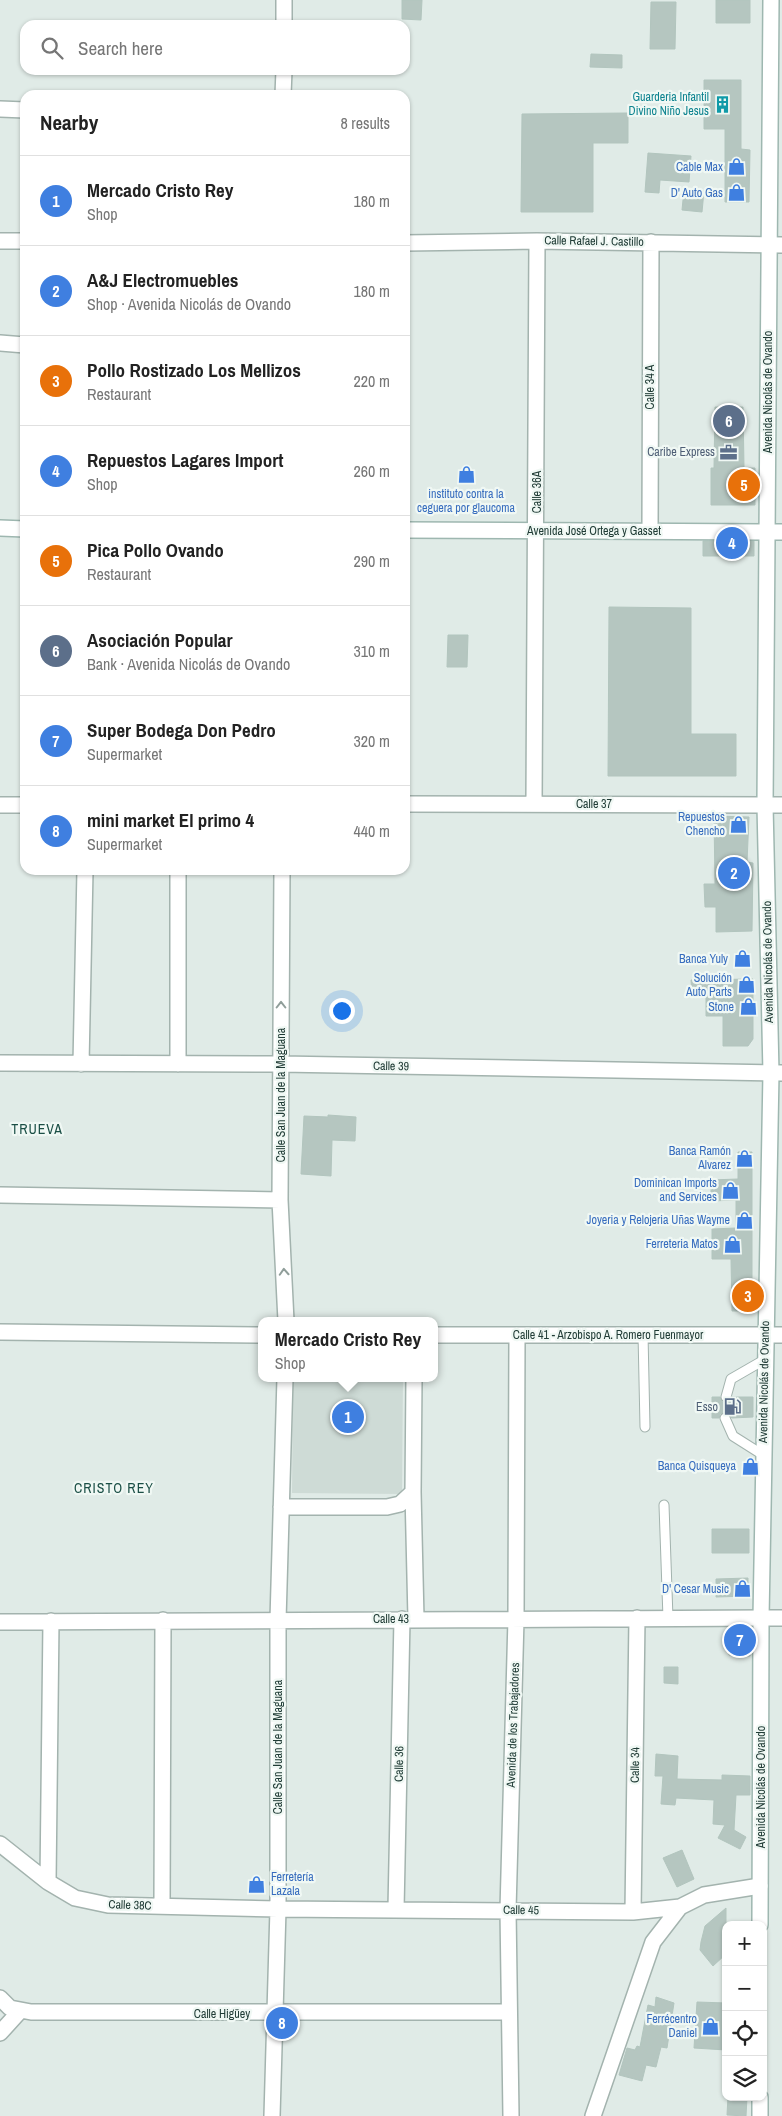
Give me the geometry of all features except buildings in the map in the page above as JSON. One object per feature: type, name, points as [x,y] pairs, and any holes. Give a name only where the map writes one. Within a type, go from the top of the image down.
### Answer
[{"type":"street","points":[[284,0],[284,20]]},
{"type":"street","name":"Avenida Nicolás de Ovando","points":[[760,1921],[764,1360],[776,1073],[765,805],[775,532],[775,245],[771,0]]},
{"type":"street","points":[[283,90],[284,75]]},
{"type":"street","points":[[0,109],[20,110]]},
{"type":"street","points":[[0,241],[20,241]]},
{"type":"street","name":"Calle Rafael J. Castillo","points":[[410,243],[537,241],[775,245]]},
{"type":"street","name":"Calle 36A","points":[[534,804],[537,531],[537,241]]},
{"type":"street","name":"Calle 34 A","points":[[650,242],[650,531]]},
{"type":"street","points":[[0,343],[20,345]]},
{"type":"street","points":[[0,528],[20,528]]},
{"type":"street","name":"Avenida José Ortega y Gasset","points":[[410,530],[775,532]]},
{"type":"street","name":"Calle 37","points":[[410,804],[782,805]]},
{"type":"street","points":[[0,805],[20,805]]},
{"type":"street","points":[[82,1064],[85,875]]},
{"type":"street","points":[[178,875],[178,1064]]},
{"type":"street","name":"Calle San Juan de la Maguana","points":[[282,875],[280,1200],[286,1317]]},
{"type":"street","name":"Calle 39","points":[[0,1063],[281,1064],[776,1073]]},
{"type":"street","points":[[0,1195],[280,1200]]},
{"type":"street","points":[[0,1332],[258,1335]]},
{"type":"street","name":"Calle 41 - Arzobispo A. Romero Fuenmayor","points":[[438,1335],[782,1334]]},
{"type":"street","name":"Avenida de los Trabajadores","points":[[511,2116],[508,1910],[516,1619],[517,1335]]},
{"type":"street","name":"Calle San Juan de la Maguana","points":[[272,2116],[278,1909],[278,1620],[285,1382]]},
{"type":"street","name":"Calle 36","points":[[396,1909],[414,1492],[414,1382]]},
{"type":"street","points":[[281,1508],[387,1507],[400,1504],[414,1492]]},
{"type":"street","name":"Calle 34","points":[[633,1912],[637,1618]]},
{"type":"street","name":"Calle 43","points":[[0,1622],[782,1618]]},
{"type":"street","points":[[162,1906],[163,1620]]},
{"type":"street","points":[[48,1882],[51,1621]]},
{"type":"street","name":"Calle 38C","points":[[0,1844],[48,1882],[75,1898],[108,1905],[278,1909]]},
{"type":"street","name":"Calle 45","points":[[278,1909],[633,1912],[680,1907],[704,1894],[760,1886]]},
{"type":"street","points":[[593,2116],[653,1942],[680,1907]]},
{"type":"street","points":[[0,1998],[10,2008],[20,2011],[0,2033]]},
{"type":"street","name":"Calle Higüey","points":[[20,2011],[275,2014],[509,2012]]},
{"type":"street","points":[[760,2101],[760,2116]]},
{"type":"lane","points":[[643,1334],[645,1427]]},
{"type":"lane","points":[[726,1397],[731,1379],[764,1360]]},
{"type":"lane","points":[[725,1418],[733,1436],[763,1455]]},
{"type":"lane","points":[[664,1505],[668,1618]]},
{"type":"shaded area","points":[[293,1382],[403,1382],[402,1494],[292,1493]]},
{"type":"place","name":"Guarderia Infantil Divino Niño Jesus","points":[[723,104]]},
{"type":"place","name":"Cable Max","points":[[737,167]]},
{"type":"place","name":"D' Auto Gas","points":[[737,193]]},
{"type":"place","name":"Asociación Popular","points":[[729,421]]},
{"type":"place","name":"Caribe Express","points":[[729,452]]},
{"type":"place","name":"instituto contra la ceguera por glaucoma","points":[[466,475]]},
{"type":"place","name":"Pica Pollo Ovando","points":[[744,485]]},
{"type":"place","name":"Repuestos Lagares Import","points":[[732,543]]},
{"type":"place","name":"Repuestos Chencho","points":[[739,824]]},
{"type":"place","name":"A&J Electromuebles","points":[[734,873]]},
{"type":"place","name":"Banca Yuly","points":[[742,959]]},
{"type":"place","name":"Solución Auto Parts","points":[[746,985]]},
{"type":"place","name":"Stone","points":[[748,1007]]},
{"type":"place","name":"Banca Ramón Alvarez","points":[[745,1158]]},
{"type":"place","name":"Dominican Imports and Services","points":[[731,1190]]},
{"type":"place","name":"Joyeria y Relojeria Uñas Wayme","points":[[744,1220]]},
{"type":"place","name":"Ferreteria Matos","points":[[732,1244]]},
{"type":"place","name":"Pollo Rostizado Los Mellizos","points":[[748,1296]]},
{"type":"place","name":"Esso","points":[[732,1407]]},
{"type":"place","name":"Mercado Cristo Rey","points":[[348,1417]]},
{"type":"place","name":"Banca Quisqueya","points":[[750,1466]]},
{"type":"place","name":"D' Cesar Music","points":[[743,1589]]},
{"type":"place","name":"Super Bodega Don Pedro","points":[[740,1640]]},
{"type":"place","name":"Ferretería Lazala","points":[[257,1884]]},
{"type":"place","name":"mini market El primo 4","points":[[282,2023]]},
{"type":"place","name":"Ferrécentro Daniel","points":[[711,2026]]},
{"type":"district","name":"TRUEVA","points":[[37,1129]]},
{"type":"district","name":"CRISTO REY","points":[[114,1488]]}]
